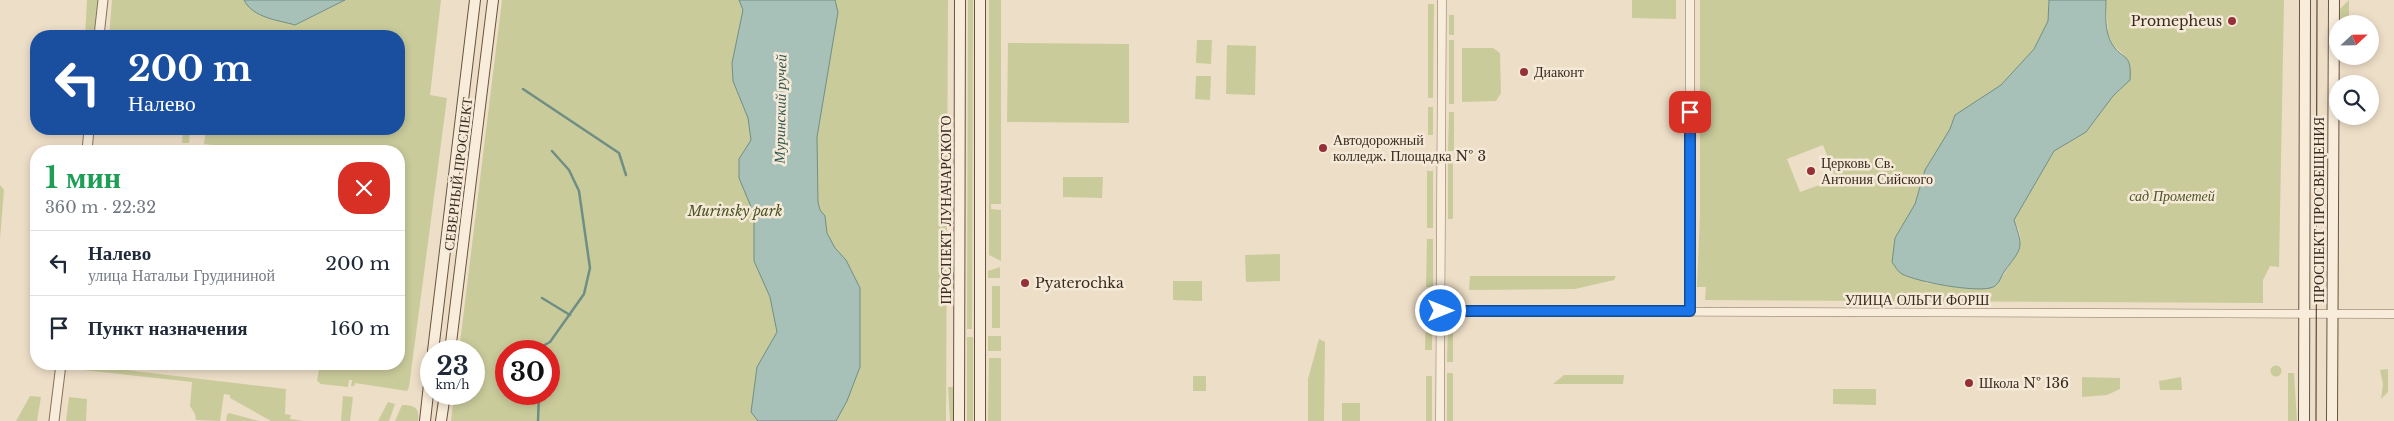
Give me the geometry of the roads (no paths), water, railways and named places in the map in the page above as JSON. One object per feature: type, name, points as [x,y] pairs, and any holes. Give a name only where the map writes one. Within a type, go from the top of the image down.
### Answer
[{"type":"main road","name":"СЕВЕРНЫЙ ПРОСПЕКТ","points":[[434,340],[475,0]]},
{"type":"main road","name":"СЕВЕРНЫЙ ПРОСПЕКТ","points":[[451,340],[493,0]]},
{"type":"main road","name":"ПРОСПЕКТ ЛУНАЧАРСКОГО","points":[[959,421],[960,0]]},
{"type":"main road","points":[[980,0],[980,421]]},
{"type":"main road","name":"ПРОСПЕКТ ПРОСВЕЩЕНИЯ","points":[[2304,421],[2305,0]]},
{"type":"main road","name":"ПРОСПЕКТ ПРОСВЕЩЕНИЯ","points":[[2332,421],[2334,0]]},
{"type":"main road","points":[[425,421],[427,405]]},
{"type":"main road","points":[[441,421],[443,405]]},
{"type":"street","points":[[100,30],[103,0]]},
{"type":"street","points":[[1440,421],[1442,0]]},
{"type":"street","points":[[1690,0],[1690,311]]},
{"type":"street","name":"УЛИЦА ОЛЬГИ ФОРШ","points":[[1441,311],[2394,314]]},
{"type":"street","points":[[54,421],[60,370]]},
{"type":"water","points":[[244,0],[345,0],[295,25],[260,15],[253,11]]},
{"type":"water","name":"Муринский ручей","points":[[739,0],[835,0],[838,12],[817,137],[818,202],[820,210],[825,216],[827,233],[835,248],[846,260],[860,288],[860,367],[847,401],[836,421],[758,421],[751,412],[757,367],[777,332],[770,297],[754,261],[754,214],[739,178],[739,159],[751,140],[748,118],[733,81],[732,63],[743,10]]},
{"type":"water","points":[[2049,0],[2106,0],[2106,22],[2109,39],[2128,61],[2130,65],[2130,80],[2113,96],[2086,132],[2054,151],[2014,220],[2020,248],[1995,286],[1971,289],[1945,286],[1902,274],[1892,262],[1895,238],[1915,204],[1925,170],[1950,129],[1955,115],[2001,85],[2034,49],[2048,21]]},
{"type":"waterway","points":[[523,89],[619,153],[626,175]]},
{"type":"waterway","points":[[551,340],[584,294],[590,268],[579,191],[569,170],[552,151]]},
{"type":"waterway","points":[[542,298],[570,315]]},
{"type":"waterway","points":[[538,421],[539,405]]},
{"type":"tram line","points":[[2316,421],[2317,0]]},
{"type":"place","name":"Promepheus","points":[[2232,21]]},
{"type":"place","name":"Диаконт","points":[[1524,72]]},
{"type":"place","name":"Автодорожный колледж. Площадка № 3","points":[[1323,148]]},
{"type":"place","name":"Церковь Св. Антония Сийского","points":[[1811,171]]},
{"type":"place","name":"Pyaterochka","points":[[1025,283]]},
{"type":"place","name":"Школа № 136","points":[[1969,383]]},
{"type":"park label","name":"сад Прометей","points":[[2172,196]]},
{"type":"park label","name":"Murinsky park","points":[[735,211]]}]
